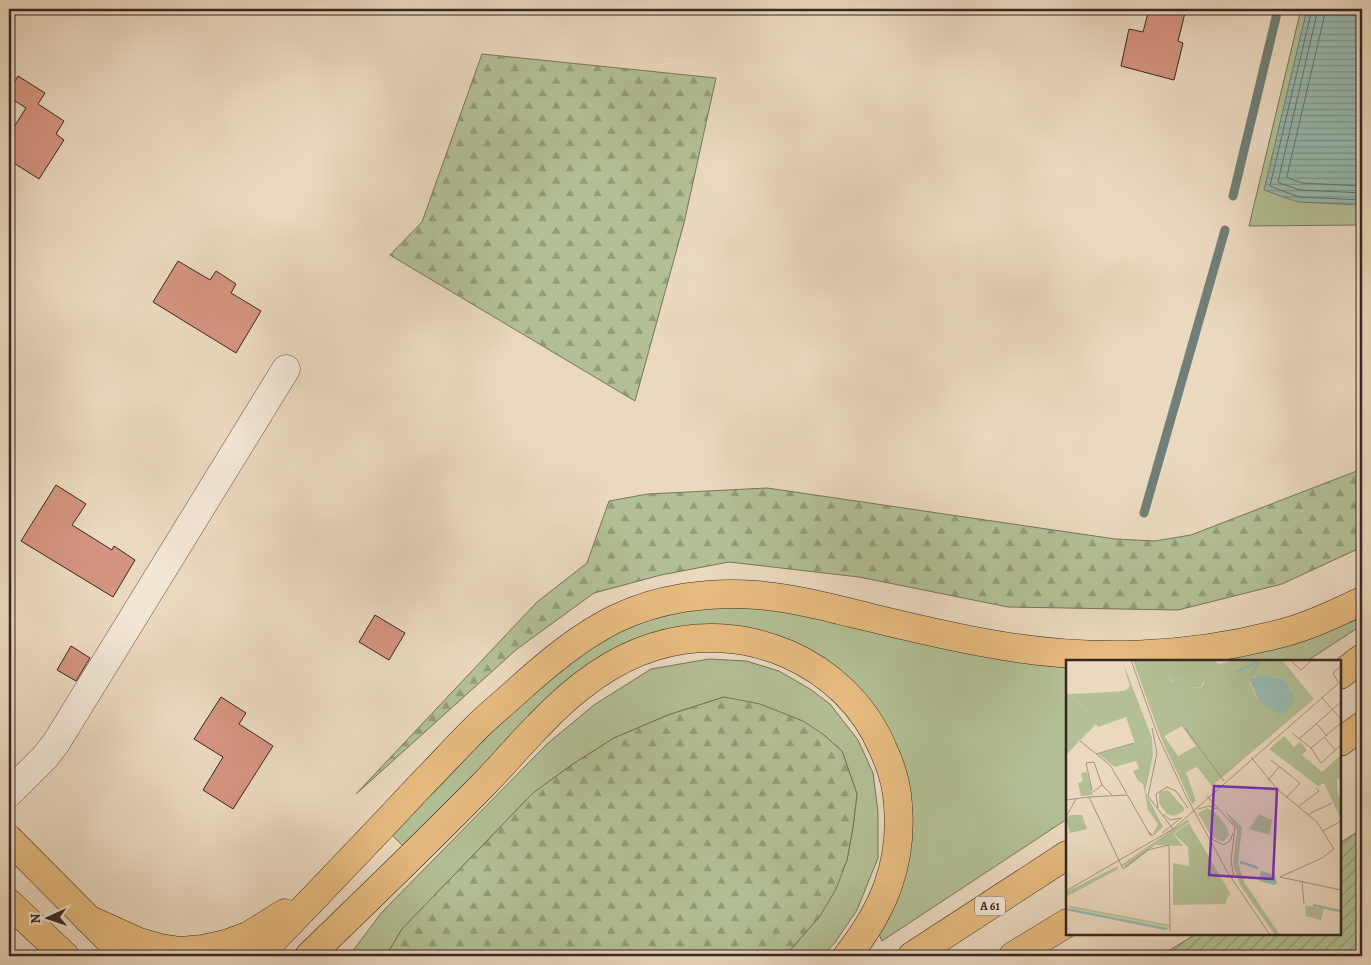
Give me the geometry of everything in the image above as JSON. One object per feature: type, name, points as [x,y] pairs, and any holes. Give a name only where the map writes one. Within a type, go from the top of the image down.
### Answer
[{"type":"main road","points":[[258,956],[473,730],[549,662],[583,638],[615,619],[666,601],[704,595],[760,595],[833,608],[923,630],[994,644],[1046,652],[1094,655],[1181,652],[1256,639],[1297,629],[1362,601]]},
{"type":"main road","points":[[309,956],[484,785],[539,724],[571,694],[605,669],[653,647],[706,638],[733,639],[757,644],[807,663],[850,697],[866,717],[880,740],[894,780],[898,804],[896,857],[889,884],[878,910],[863,935],[847,956]]},
{"type":"main road","points":[[1341,674],[1362,658]]},
{"type":"main road","points":[[1341,741],[1362,726]]},
{"type":"main road","points":[[9,839],[125,956]]},
{"type":"main road","name":"A 61","points":[[912,956],[1066,856]]},
{"type":"main road","points":[[88,919],[139,942],[160,948],[181,950],[203,949],[226,944],[248,936],[271,923],[328,884]]},
{"type":"main road","points":[[9,903],[65,956]]},
{"type":"main road","points":[[328,956],[357,910]]},
{"type":"main road","points":[[1013,956],[1066,924]]},
{"type":"lane","points":[[9,793],[45,757],[56,743],[279,372]]},
{"type":"green space","points":[[1301,9],[1362,9],[1362,225],[1249,226]]},
{"type":"green space","points":[[482,54],[716,78],[684,223],[635,401],[390,255],[422,222]]},
{"type":"green space","points":[[1362,469],[1362,547],[1282,584],[1178,610],[1008,607],[859,577],[729,562],[661,575],[594,593],[517,649],[356,794],[537,602],[587,563],[609,501],[648,494],[767,488],[1115,539],[1155,541],[1191,535]]},
{"type":"green space","points":[[749,606],[805,614],[1066,665],[1066,820],[882,941],[879,934],[904,877],[862,694],[839,669],[801,647],[635,644],[403,846],[391,834],[504,720],[570,658],[627,626],[692,607]]},
{"type":"green space","points":[[1357,620],[1359,627],[1309,660],[1202,660],[1312,634]]},
{"type":"green space","points":[[709,659],[746,661],[779,671],[810,689],[830,704],[858,740],[873,773],[878,812],[878,858],[857,910],[834,944],[821,956],[785,956],[820,916],[847,860],[857,794],[842,751],[824,735],[724,697],[668,715],[614,738],[573,764],[533,793],[402,929],[386,956],[349,956],[382,912],[547,744],[594,705],[651,669]]},
{"type":"green space","points":[[724,697],[760,704],[803,721],[824,735],[842,751],[857,794],[847,860],[836,889],[820,916],[785,956],[386,956],[402,929],[533,793],[573,764],[614,738],[668,715]]},
{"type":"green space","points":[[1362,829],[1362,956],[1160,956],[1194,935],[1341,935],[1341,842]]},
{"type":"water","points":[[1307,9],[1362,9],[1362,205],[1298,202],[1264,190]]},
{"type":"building","points":[[1149,9],[1186,9],[1178,41],[1183,43],[1174,80],[1121,66],[1129,29],[1143,32]]},
{"type":"building","points":[[18,76],[45,93],[38,104],[64,121],[56,134],[64,140],[39,179],[9,160],[9,135],[26,108],[9,97],[9,91]]},
{"type":"building","points":[[178,261],[210,280],[216,271],[236,284],[231,293],[261,311],[236,353],[153,302]]},
{"type":"building","points":[[56,485],[86,504],[72,525],[112,550],[114,546],[135,560],[113,597],[21,541]]},
{"type":"building","points":[[375,615],[405,633],[389,660],[359,642]]},
{"type":"building","points":[[71,646],[90,658],[76,681],[57,670]]},
{"type":"building","points":[[221,697],[246,713],[239,724],[273,746],[233,809],[203,790],[223,757],[194,739]]},
{"type":"waterway","points":[[1233,196],[1278,9]]},
{"type":"waterway","points":[[1144,513],[1225,230]]}]
